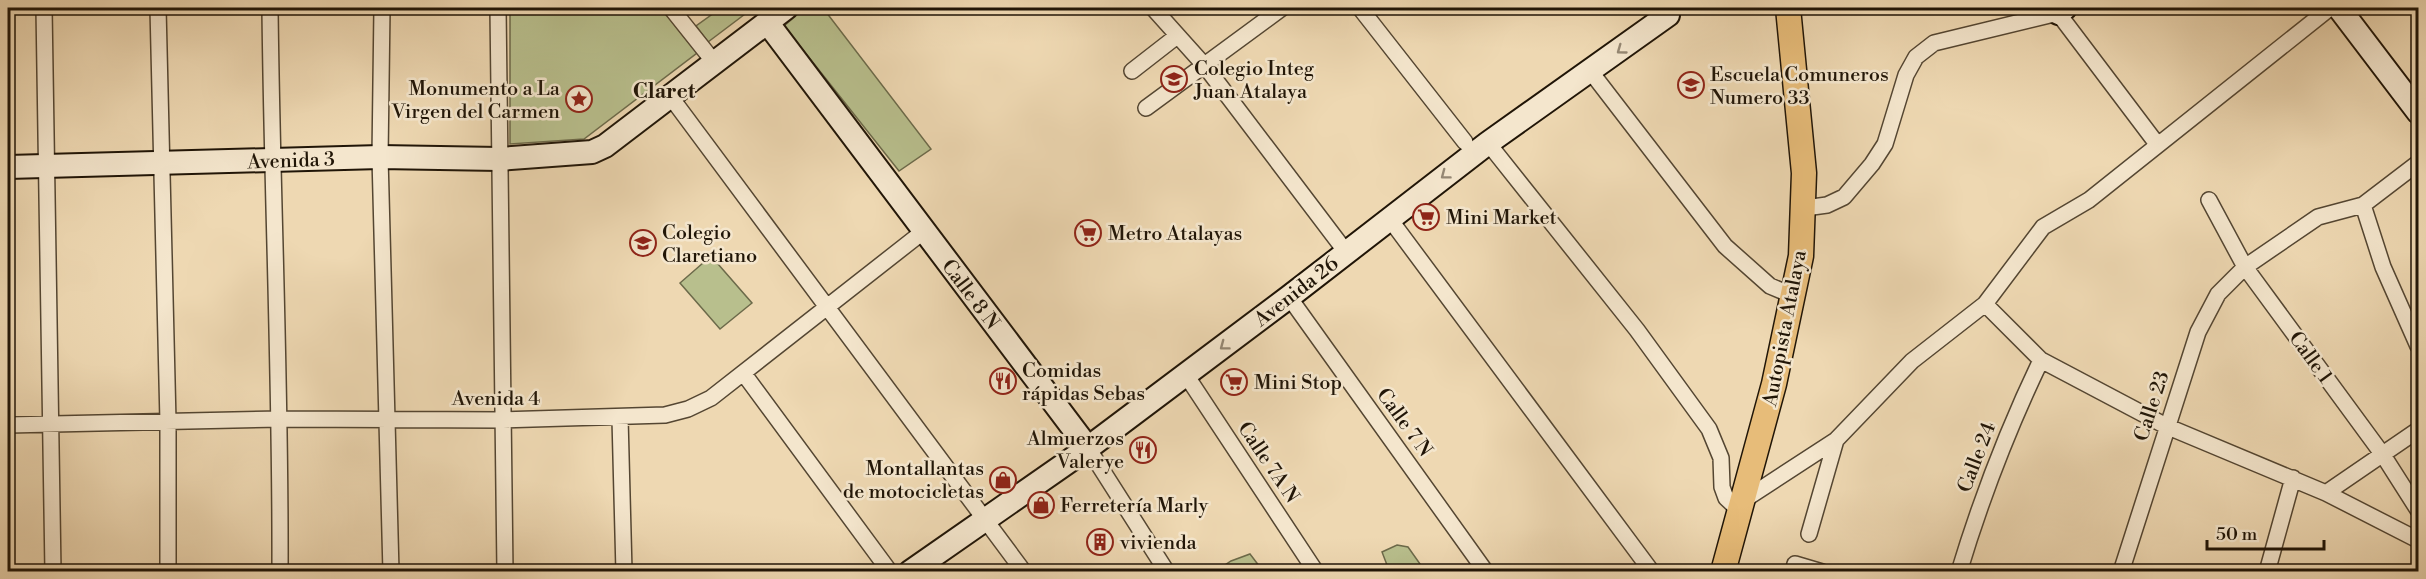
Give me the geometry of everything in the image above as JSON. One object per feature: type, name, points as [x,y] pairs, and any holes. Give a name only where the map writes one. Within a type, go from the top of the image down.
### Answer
[{"type":"main road","name":"Autopista Atalaya","points":[[1724,572],[1794,296],[1804,208],[1804,173],[1788,8]]},
{"type":"street","points":[[44,8],[53,572]]},
{"type":"street","points":[[158,8],[168,422],[168,572]]},
{"type":"street","points":[[270,8],[271,160],[280,419],[280,572]]},
{"type":"street","points":[[382,8],[380,157],[391,572]]},
{"type":"street","points":[[498,8],[505,572]]},
{"type":"street","points":[[671,8],[714,63]]},
{"type":"street","name":"Avenida 3","points":[[8,167],[160,165],[380,157],[499,159],[592,152],[605,146],[786,8]]},
{"type":"street","points":[[1153,8],[1205,66],[1346,252]]},
{"type":"street","points":[[1146,108],[1205,66],[1262,13],[1282,8]]},
{"type":"street","points":[[1360,8],[1465,142]]},
{"type":"street","points":[[1488,142],[1637,330],[1709,429],[1721,458],[1722,487],[1726,498],[1742,506],[1836,440],[1912,361],[1985,304],[2043,227],[2089,200],[2330,8]]},
{"type":"street","points":[[2339,8],[2418,112]]},
{"type":"street","points":[[1804,208],[1827,205],[1844,197],[1872,164],[1885,144],[1906,75],[1916,57],[1934,43],[2059,9],[2157,144]]},
{"type":"street","name":"Avenida 26","points":[[910,572],[1088,448],[1289,297],[1488,142],[1591,72],[1670,10]]},
{"type":"street","name":"Calle 8 N","points":[[766,22],[1088,448],[1167,572]]},
{"type":"street","points":[[1132,71],[1177,36]]},
{"type":"street","points":[[1591,72],[1725,246],[1770,286],[1794,296]]},
{"type":"street","points":[[670,96],[829,306],[1024,572]]},
{"type":"street","points":[[2418,163],[2363,205],[2383,267],[2418,346]]},
{"type":"street","name":"Calle 1","points":[[2209,200],[2245,267],[2383,455],[2418,510]]},
{"type":"street","name":"Calle 23","points":[[2121,572],[2198,332],[2218,294],[2245,267],[2319,217],[2363,205]]},
{"type":"street","points":[[1389,218],[1652,572]]},
{"type":"street","name":"Avenida 4","points":[[8,424],[388,418],[503,420],[665,415],[688,410],[711,398],[924,231]]},
{"type":"street","name":"Calle 7 N","points":[[1289,297],[1486,572]]},
{"type":"street","points":[[1985,304],[2041,360],[2166,426],[2293,478],[2418,540]]},
{"type":"street","name":"Calle 24","points":[[1959,572],[1981,501],[2011,423],[2041,360]]},
{"type":"street","points":[[744,374],[890,572]]},
{"type":"street","name":"Calle 7A N","points":[[1186,375],[1316,572]]},
{"type":"street","points":[[620,418],[624,572]]},
{"type":"street","points":[[2326,493],[2418,430]]},
{"type":"street","points":[[1809,534],[1836,440]]},
{"type":"street","points":[[2267,572],[2293,478]]},
{"type":"street","points":[[1794,568],[1822,572]]},
{"type":"green space","points":[[510,8],[661,8],[697,53],[584,139],[510,144]]},
{"type":"green space","points":[[721,8],[753,8],[708,42],[696,26]]},
{"type":"green space","points":[[805,8],[823,8],[931,149],[899,171],[784,26]]},
{"type":"green space","points":[[711,256],[752,303],[720,329],[680,283]]},
{"type":"green space","points":[[1397,545],[1408,547],[1425,571],[1379,571],[1387,565],[1382,552]]},
{"type":"green space","points":[[1250,554],[1263,571],[1216,571],[1231,561]]},
{"type":"place","name":"Colegio Integ Juan Atalaya","points":[[1174,79]]},
{"type":"place","name":"Escuela Comuneros Numero 33","points":[[1691,85]]},
{"type":"place","name":"Monumento a La Virgen del Carmen","points":[[579,99]]},
{"type":"place","name":"Mini Market","points":[[1426,217]]},
{"type":"place","name":"Metro Atalayas","points":[[1088,233]]},
{"type":"place","name":"Colegio Claretiano","points":[[643,243]]},
{"type":"place","name":"Comidas rápidas Sebas","points":[[1003,381]]},
{"type":"place","name":"Mini Stop","points":[[1234,382]]},
{"type":"place","name":"Almuerzos Valerye","points":[[1143,450]]},
{"type":"place","name":"Montallantas de motocicletas","points":[[1003,480]]},
{"type":"place","name":"Ferretería Marly","points":[[1041,505]]},
{"type":"place","name":"vivienda","points":[[1100,542]]},
{"type":"district","name":"Claret","points":[[664,91]]}]
